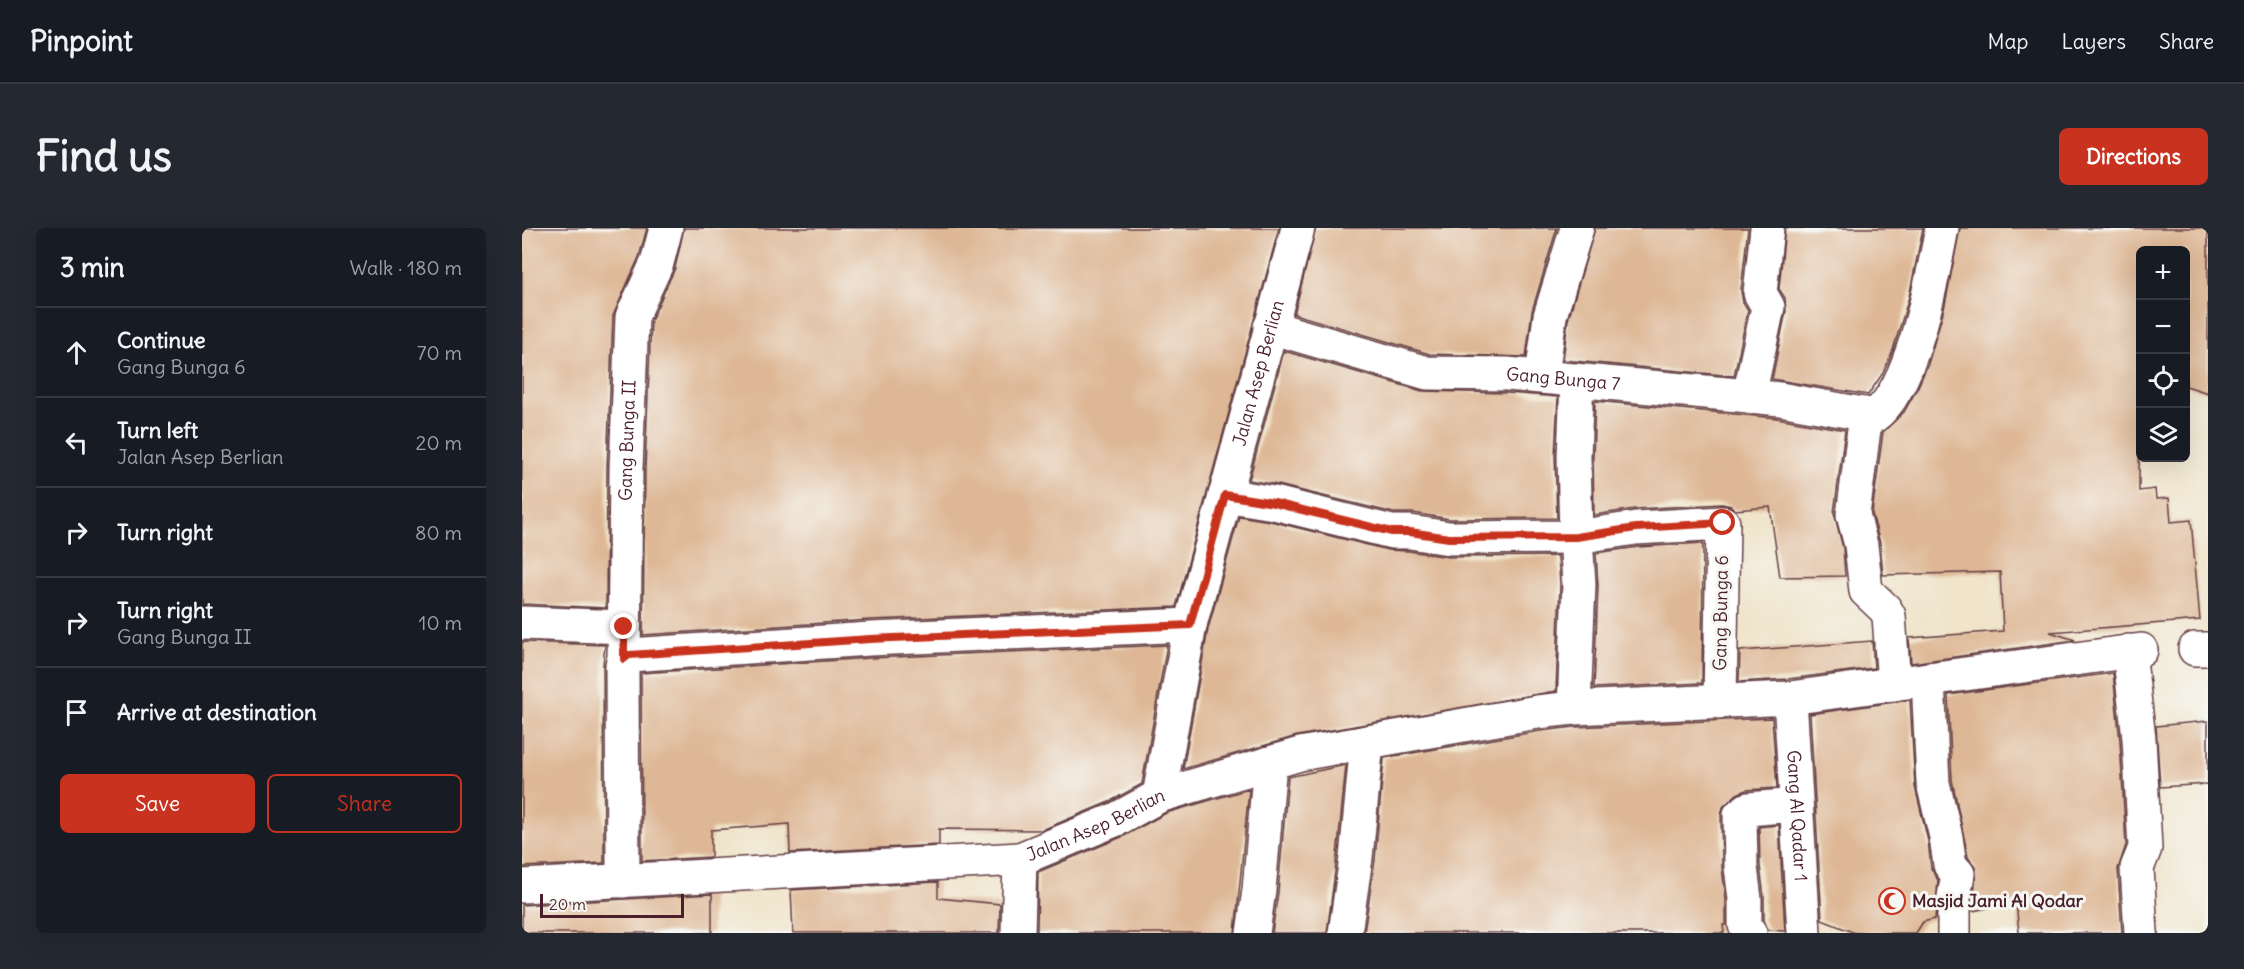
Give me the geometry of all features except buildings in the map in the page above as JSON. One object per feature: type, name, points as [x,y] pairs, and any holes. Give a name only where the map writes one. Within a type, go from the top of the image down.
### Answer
[{"type":"street","name":"Gang Bunga II","points":[[623,881],[622,664],[624,659],[626,469],[632,317],[657,263],[666,228]]},
{"type":"street","name":"Jalan Asep Berlian","points":[[522,886],[1020,859],[1117,819],[1159,796],[1190,625],[1298,228]]},
{"type":"street","points":[[1542,376],[1550,316],[1577,228]]},
{"type":"street","points":[[1749,396],[1768,307],[1760,293],[1767,228]]},
{"type":"street","points":[[1894,684],[1889,616],[1866,591],[1861,545],[1853,515],[1863,414],[1874,416],[1881,410],[1908,364],[1919,330],[1942,228]]},
{"type":"street","name":"Gang Bunga 7","points":[[1270,327],[1427,373],[1542,376],[1780,399],[1863,414]]},
{"type":"street","points":[[1574,708],[1579,584],[1574,457],[1577,380]]},
{"type":"street","name":"Gang Bunga 6","points":[[1225,495],[1274,503],[1392,532],[1410,532],[1449,538],[1576,537],[1636,528],[1723,523],[1720,702]]},
{"type":"street","points":[[522,623],[624,627]]},
{"type":"street","points":[[624,659],[629,655],[870,639],[1190,625]]},
{"type":"street","points":[[1159,796],[1300,754],[1537,712],[1574,708],[1790,698],[2135,651],[2145,849],[2137,868],[2141,933]]},
{"type":"street","points":[[1928,680],[1933,783],[1950,865],[1958,874],[1954,897],[1954,933]]},
{"type":"street","name":"Gang Al Qadar 1","points":[[1790,698],[1804,933]]},
{"type":"street","points":[[1345,933],[1356,858],[1367,742]]},
{"type":"street","points":[[1253,933],[1270,763]]},
{"type":"street","points":[[1750,933],[1745,925],[1740,815],[1748,809],[1796,805]]},
{"type":"street","points":[[1018,933],[1020,859]]},
{"type":"place","name":"Masjid Jami Al Qodar","points":[[1892,901]]},
{"type":"route","points":[[624,627],[624,659],[629,655],[870,639],[1190,625],[1225,495],[1274,503],[1392,532],[1410,532],[1449,538],[1576,537],[1636,528],[1723,523]]}]
